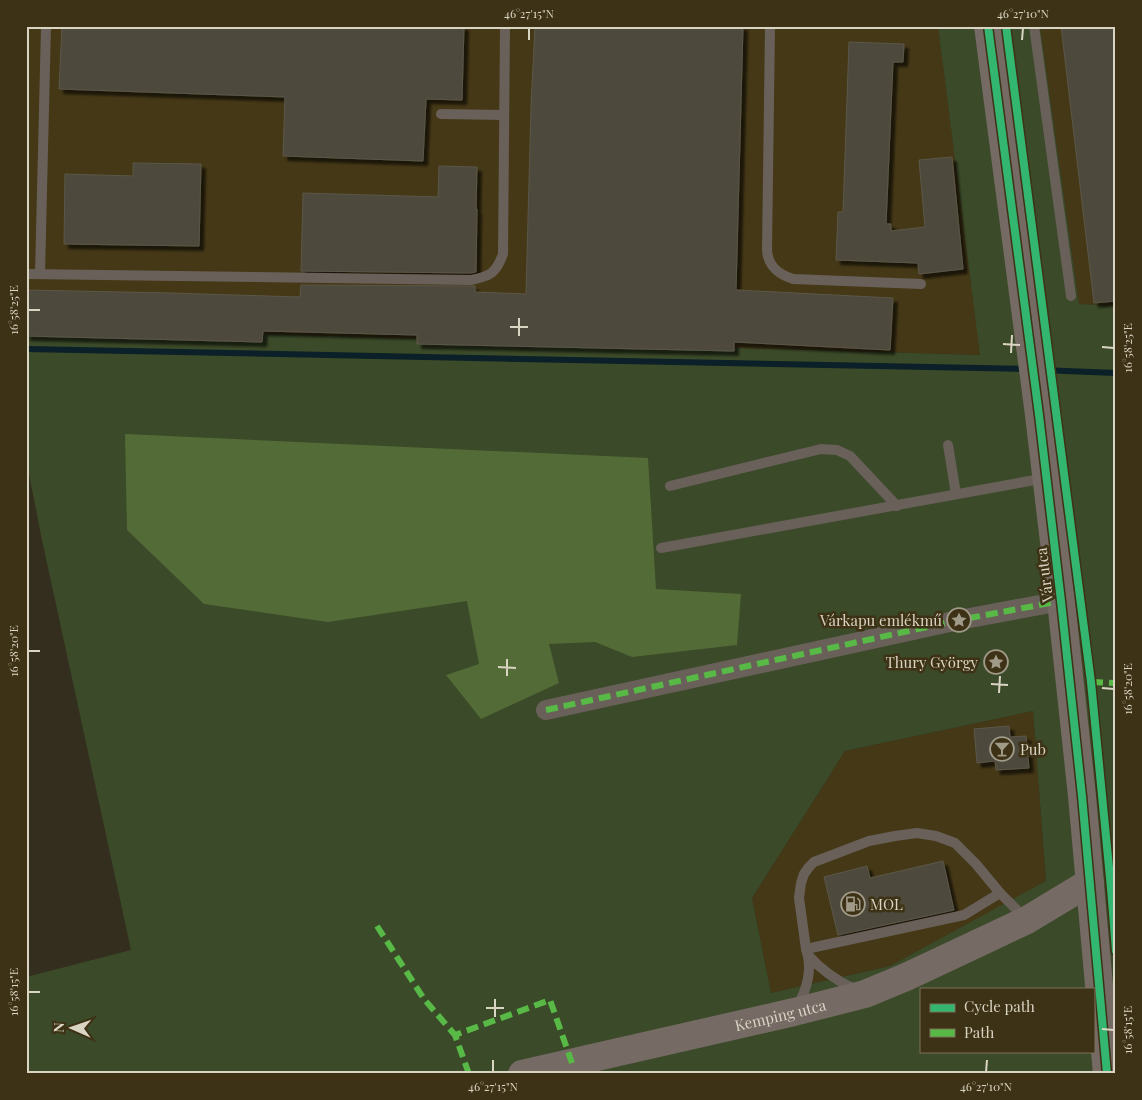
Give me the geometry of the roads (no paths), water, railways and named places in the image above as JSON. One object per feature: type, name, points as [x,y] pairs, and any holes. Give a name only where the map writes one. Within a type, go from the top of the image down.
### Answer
[{"type":"main road","name":"Vár utca","points":[[988,26],[1062,601],[1107,1074]]},
{"type":"main road","name":"Kemping utca","points":[[522,1074],[794,1012],[864,994],[906,977],[1027,920],[1090,882]]},
{"type":"street","points":[[546,710],[959,620],[1062,601]]},
{"type":"lane","points":[[40,274],[46,26]]},
{"type":"lane","points":[[26,274],[471,280],[490,274],[498,267],[502,254],[505,26]]},
{"type":"lane","points":[[770,26],[766,250],[770,264],[780,274],[793,279],[920,284]]},
{"type":"lane","points":[[1034,26],[1071,296]]},
{"type":"lane","points":[[441,114],[504,115]]},
{"type":"lane","points":[[948,445],[956,494]]},
{"type":"lane","points":[[670,486],[821,449],[837,450],[850,456],[897,506]]},
{"type":"lane","points":[[661,548],[1046,478]]},
{"type":"lane","points":[[794,1012],[804,995],[808,974],[807,952],[799,898],[801,883],[809,867],[814,862],[869,841],[917,833],[936,836],[955,843],[1027,920]]},
{"type":"lane","points":[[807,952],[964,915],[1000,893]]},
{"type":"lane","points":[[807,952],[823,971],[844,985],[864,994]]},
{"type":"waterway","points":[[26,349],[1027,369]]},
{"type":"waterway","points":[[1040,370],[1116,373]]},
{"type":"place","name":"Várkapu emlékmű","points":[[959,620]]},
{"type":"place","name":"Thury György","points":[[996,662]]},
{"type":"place","name":"Pub","points":[[1002,749]]},
{"type":"place","name":"MOL","points":[[853,904]]}]
